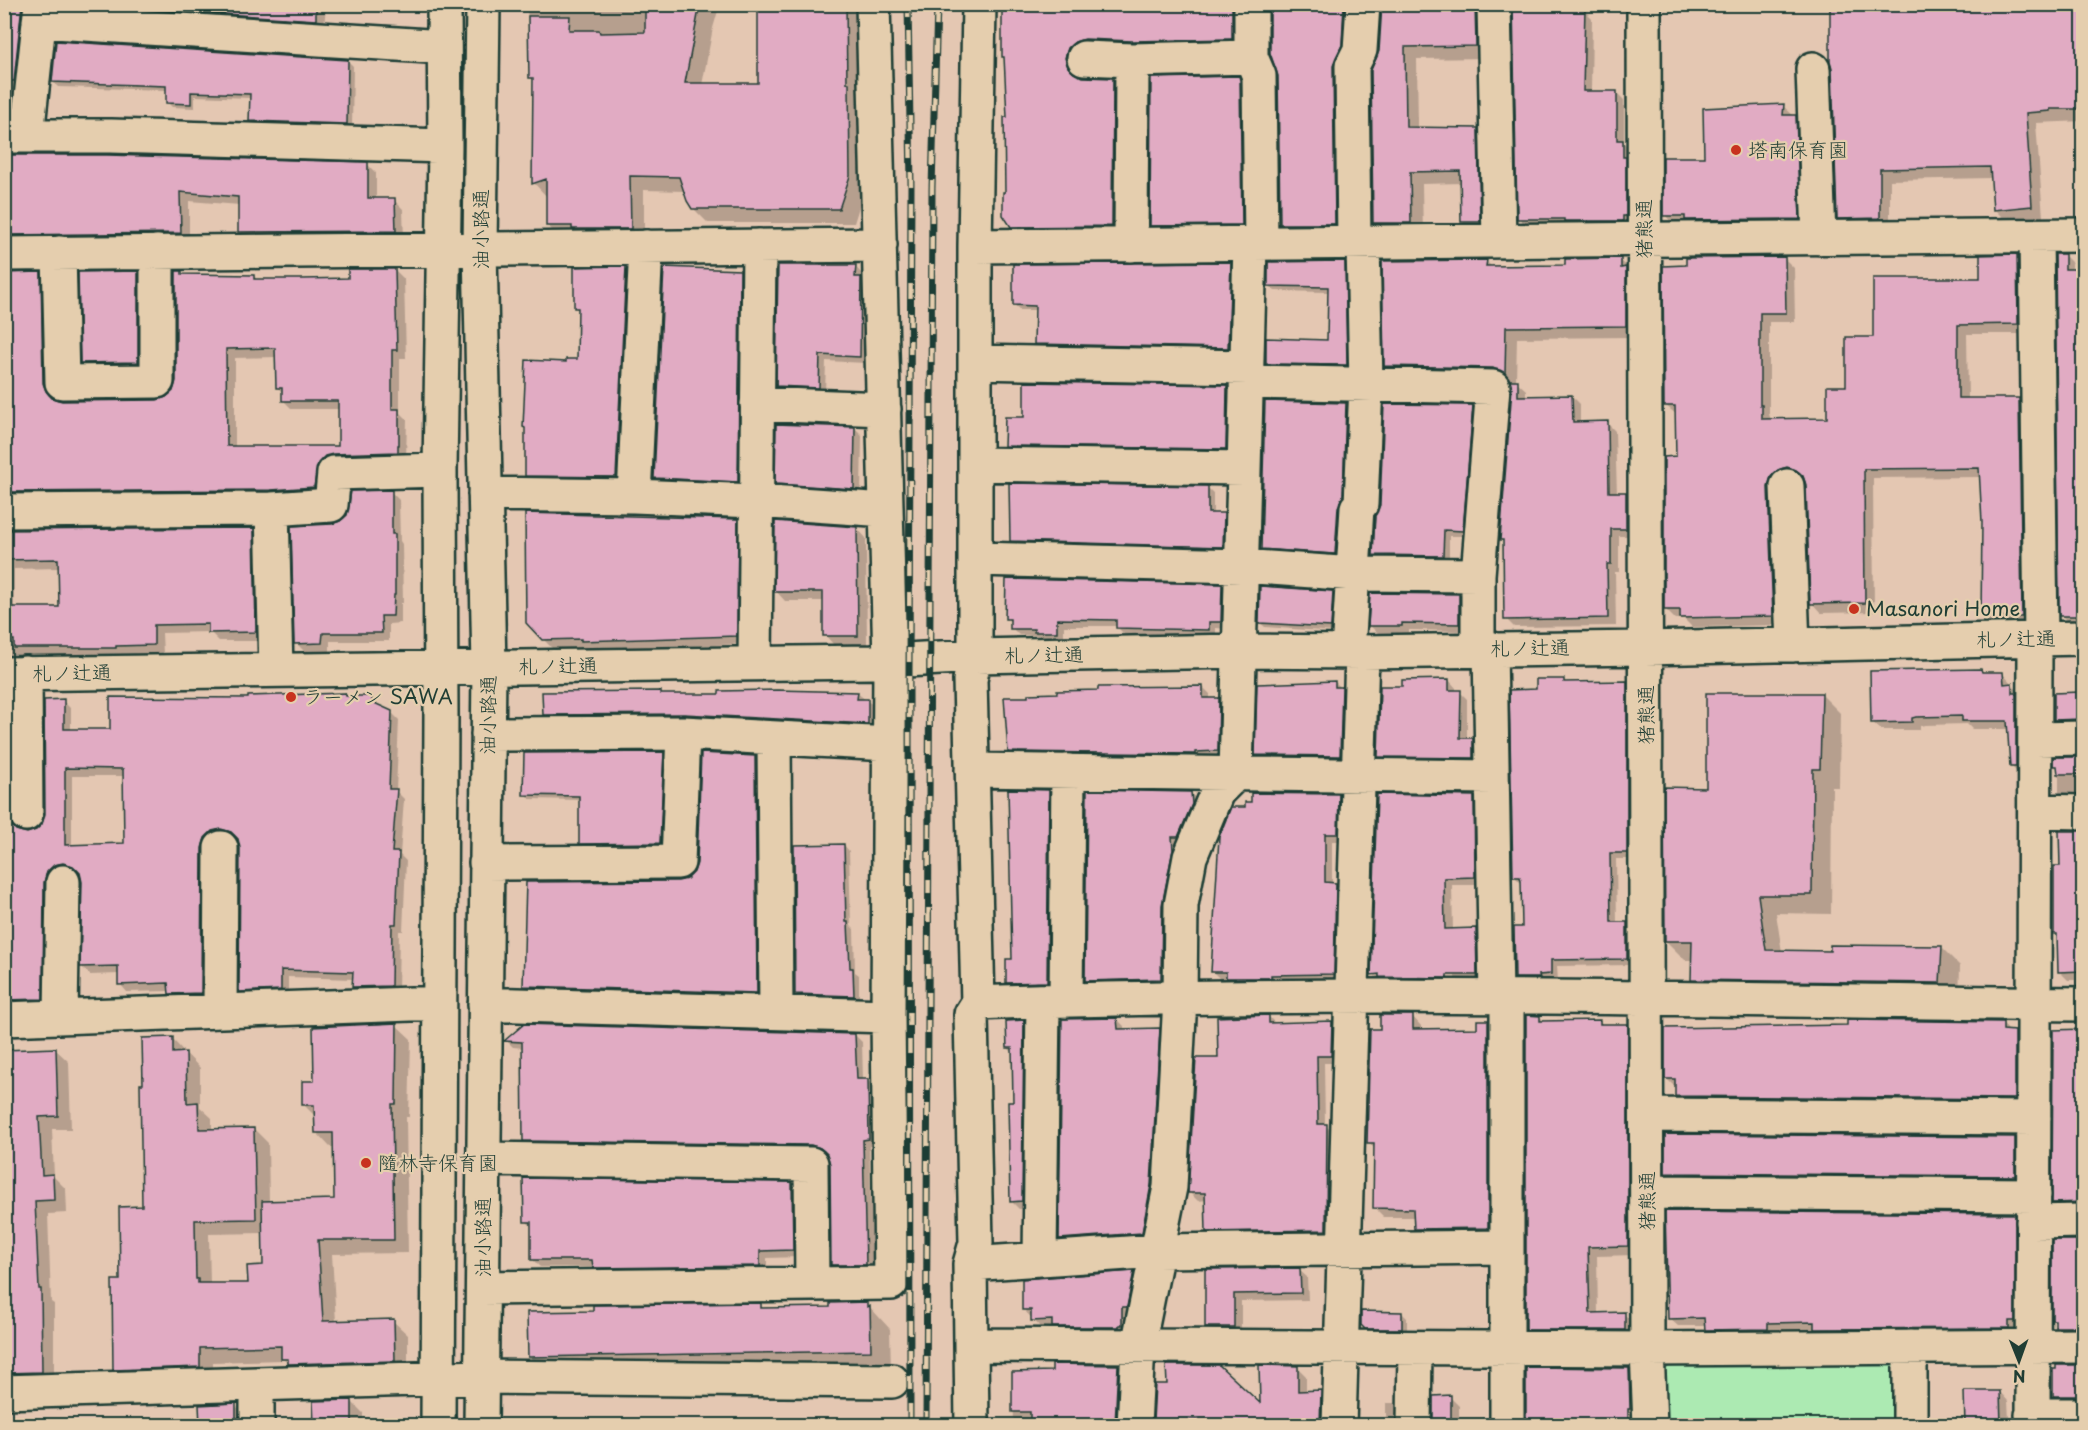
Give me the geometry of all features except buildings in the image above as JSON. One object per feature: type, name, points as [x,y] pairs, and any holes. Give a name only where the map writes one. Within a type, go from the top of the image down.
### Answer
[{"type":"street","name":"油小路通","points":[[438,1425],[440,470],[445,146],[444,4]]},
{"type":"street","name":"油小路通","points":[[481,1425],[489,667],[480,249],[483,4]]},
{"type":"street","points":[[483,1288],[891,1282],[888,1016],[890,661],[873,4]]},
{"type":"street","points":[[972,1425],[970,1264],[976,1243],[971,1014],[978,1003],[970,680],[975,656],[975,246],[979,4]]},
{"type":"street","points":[[1134,1425],[1138,1347],[1170,1187],[1180,998],[1181,905],[1191,857],[1217,792],[1236,773],[1246,374],[1255,244],[1259,76],[1251,57],[1251,4]]},
{"type":"street","points":[[1339,1425],[1357,775],[1354,574],[1357,508],[1361,504],[1366,385],[1352,66],[1360,50],[1363,4]]},
{"type":"street","points":[[1494,4],[1499,241]]},
{"type":"street","name":"猪熊通","points":[[1644,4],[1647,1349],[1650,1425]]},
{"type":"street","points":[[444,47],[40,13],[16,136],[123,136],[445,146]]},
{"type":"street","points":[[1084,58],[1132,60],[1251,57]]},
{"type":"street","points":[[1131,245],[1132,60]]},
{"type":"street","points":[[1813,69],[1820,238]]},
{"type":"street","points":[[2036,236],[2038,638],[2032,1420],[2084,1415]]},
{"type":"street","points":[[975,246],[2084,236]]},
{"type":"street","points":[[4,254],[880,244]]},
{"type":"street","points":[[755,663],[759,246]]},
{"type":"street","points":[[634,496],[646,247]]},
{"type":"street","points":[[59,253],[62,382],[157,381],[157,252]]},
{"type":"street","points":[[975,362],[1246,374],[1366,385],[1493,387],[1478,575],[1491,777],[1501,997],[1508,1247],[1507,1425]]},
{"type":"street","points":[[757,404],[884,409]]},
{"type":"street","points":[[975,464],[1244,468]]},
{"type":"street","points":[[4,511],[272,509],[331,505],[334,473],[440,470]]},
{"type":"street","points":[[1787,486],[1793,645]]},
{"type":"street","points":[[485,494],[634,496],[886,510]]},
{"type":"street","points":[[272,509],[276,670]]},
{"type":"street","points":[[976,558],[1241,566],[1354,574],[1478,575]]},
{"type":"street","name":"札ノ辻通","points":[[15,674],[890,661],[975,656],[1239,651],[1645,648],[2084,638]]},
{"type":"street","points":[[15,674],[26,814]]},
{"type":"street","points":[[488,734],[683,733],[889,744]]},
{"type":"street","points":[[486,863],[678,862],[683,733]]},
{"type":"street","points":[[774,738],[776,1012]]},
{"type":"street","points":[[2036,739],[2084,738]]},
{"type":"street","points":[[972,770],[1491,777]]},
{"type":"street","points":[[1040,1259],[1068,771]]},
{"type":"street","points":[[2035,812],[2084,812]]},
{"type":"street","points":[[220,1011],[221,848]]},
{"type":"street","points":[[61,1017],[63,882]]},
{"type":"street","points":[[978,1003],[1180,998],[1501,997],[2084,1004]]},
{"type":"street","points":[[4,1019],[439,1004]]},
{"type":"street","points":[[485,1004],[888,1016]]},
{"type":"street","points":[[1647,1115],[2034,1118]]},
{"type":"street","points":[[484,1159],[810,1164],[812,1284]]},
{"type":"street","points":[[1647,1192],[2033,1209],[2084,1221]]},
{"type":"street","points":[[970,1264],[1157,1251],[1508,1247]]},
{"type":"street","points":[[971,1345],[1647,1349],[2084,1346]]},
{"type":"street","points":[[1910,1347],[1910,1425]]},
{"type":"street","points":[[1414,1425],[1416,1348]]},
{"type":"street","points":[[4,1392],[481,1377],[892,1381]]},
{"type":"street","points":[[257,1384],[257,1425]]},
{"type":"green space","points":[[1678,1359],[1902,1360],[1901,1425],[1662,1425],[1662,1372]]},
{"type":"railway","points":[[908,4],[911,185],[910,1426]]},
{"type":"railway","points":[[926,1426],[932,188],[937,4]]},
{"type":"place","name":"塔南保育園","points":[[1736,150]]},
{"type":"place","name":"Masanori Home","points":[[1854,609]]},
{"type":"place","name":"ラーメン SAWA","points":[[291,697]]},
{"type":"place","name":"隨林寺保育園","points":[[366,1163]]}]
